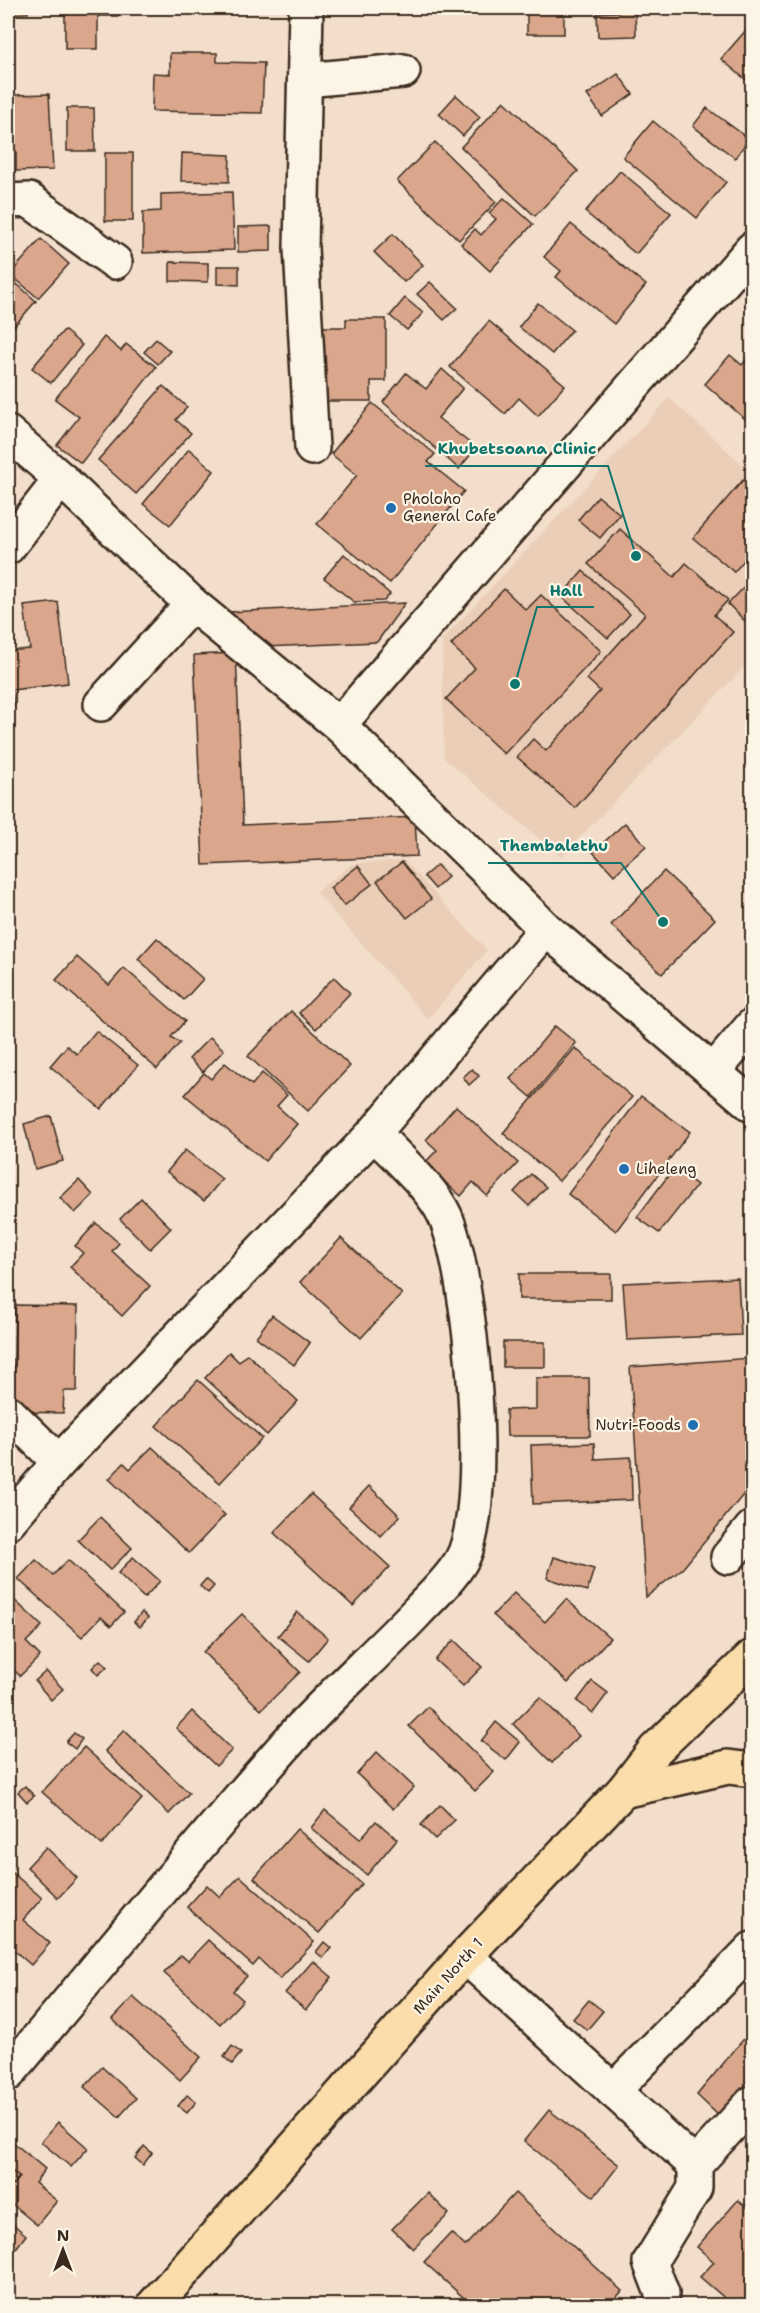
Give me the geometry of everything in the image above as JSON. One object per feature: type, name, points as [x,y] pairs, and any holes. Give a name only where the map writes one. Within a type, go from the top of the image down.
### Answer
[{"type":"main road","name":"Main North 1","points":[[153,2306],[465,1956],[624,1791],[655,1750],[752,1661]]},
{"type":"main road","points":[[624,1791],[728,1767],[753,1770]]},
{"type":"street","points":[[306,8],[301,248],[312,448]]},
{"type":"street","points":[[305,80],[403,71]]},
{"type":"street","points":[[8,201],[29,200],[115,262]]},
{"type":"street","points":[[339,725],[752,250]]},
{"type":"street","points":[[8,434],[62,479],[192,604],[339,725],[546,929],[753,1106]]},
{"type":"street","points":[[8,547],[62,479]]},
{"type":"street","points":[[101,704],[192,604]]},
{"type":"street","points":[[8,1522],[59,1462],[374,1133],[546,929]]},
{"type":"street","points":[[713,1072],[753,1026]]},
{"type":"street","points":[[8,2074],[292,1738],[438,1590],[461,1561],[468,1544],[471,1536],[478,1430],[466,1307],[455,1244],[444,1213],[374,1133]]},
{"type":"street","points":[[8,1412],[59,1462]]},
{"type":"street","points":[[728,1557],[753,1528]]},
{"type":"street","points":[[613,2091],[753,1949]]},
{"type":"street","points":[[465,1956],[695,2165]]},
{"type":"street","points":[[661,2306],[662,2294],[650,2262],[695,2188],[695,2165],[753,2103]]},
{"type":"shaded area","points":[[669,398],[752,473],[752,659],[561,857],[444,758],[442,640]]},
{"type":"shaded area","points":[[404,860],[487,950],[428,1019],[316,892],[352,864]]},
{"type":"building","points":[[8,8],[27,8],[28,13],[8,14]]},
{"type":"building","points":[[65,8],[121,8],[121,16],[98,16],[98,49],[65,49]]},
{"type":"building","points":[[527,8],[564,8],[564,34],[527,34]]},
{"type":"building","points":[[635,11],[636,36],[598,37],[597,13]]},
{"type":"building","points":[[747,29],[752,33],[752,85],[721,59]]},
{"type":"building","points":[[170,53],[217,53],[217,62],[264,63],[262,113],[152,111],[153,73],[170,74]]},
{"type":"building","points":[[618,74],[633,94],[602,116],[587,95]]},
{"type":"building","points":[[49,94],[53,170],[16,171],[16,151],[8,152],[8,106],[14,106],[14,95]]},
{"type":"building","points":[[456,95],[480,117],[463,136],[439,114]]},
{"type":"building","points":[[504,101],[578,171],[535,216],[461,147]]},
{"type":"building","points":[[67,108],[94,108],[95,151],[67,151]]},
{"type":"building","points":[[707,108],[749,139],[735,158],[693,126]]},
{"type":"building","points":[[653,121],[726,182],[697,218],[623,157]]},
{"type":"building","points":[[435,142],[496,202],[459,240],[397,181]]},
{"type":"building","points":[[105,153],[133,153],[133,221],[105,221]]},
{"type":"building","points":[[182,153],[230,155],[229,182],[181,181]]},
{"type":"building","points":[[620,171],[671,213],[636,254],[585,212]]},
{"type":"building","points":[[232,192],[234,250],[143,253],[143,212],[161,211],[161,194]]},
{"type":"building","points":[[504,198],[533,224],[490,271],[461,244],[475,229],[481,235],[496,219],[489,213]]},
{"type":"building","points":[[571,224],[646,285],[614,324],[556,277],[561,271],[544,257]]},
{"type":"building","points":[[271,226],[271,251],[238,252],[238,227]]},
{"type":"building","points":[[393,234],[423,265],[404,282],[374,252]]},
{"type":"building","points":[[41,239],[69,264],[38,298],[10,274]]},
{"type":"building","points":[[170,262],[208,263],[208,282],[170,281]]},
{"type":"building","points":[[217,266],[239,266],[239,285],[217,284]]},
{"type":"building","points":[[8,276],[36,301],[8,333]]},
{"type":"building","points":[[430,282],[457,308],[444,320],[417,294]]},
{"type":"building","points":[[405,298],[423,313],[407,330],[390,316]]},
{"type":"building","points":[[538,303],[572,330],[552,354],[519,327]]},
{"type":"building","points":[[346,319],[386,319],[386,381],[371,381],[371,401],[321,401],[321,327],[346,327]]},
{"type":"building","points":[[489,321],[565,385],[538,416],[519,398],[505,414],[450,367]]},
{"type":"building","points":[[64,330],[82,345],[51,383],[32,368]]},
{"type":"building","points":[[104,337],[121,351],[126,344],[156,367],[81,463],[57,445],[79,417],[55,399]]},
{"type":"building","points":[[156,339],[170,351],[158,364],[144,352]]},
{"type":"building","points":[[752,353],[752,425],[705,384],[730,355],[742,365]]},
{"type":"building","points":[[442,369],[463,388],[438,418],[476,448],[459,469],[383,402],[406,373],[426,389]]},
{"type":"building","points":[[163,386],[187,407],[176,420],[191,433],[136,494],[98,460]]},
{"type":"building","name":"Pholoho General Cafe","points":[[372,403],[435,454],[428,462],[464,491],[390,583],[317,524],[357,475],[331,454]]},
{"type":"building","points":[[189,449],[214,471],[170,525],[143,504]]},
{"type":"building","points":[[743,480],[752,488],[752,551],[734,572],[693,538]]},
{"type":"building","points":[[598,496],[620,514],[600,538],[578,520]]},
{"type":"building","points":[[620,529],[674,577],[686,563],[728,600],[714,615],[733,632],[575,808],[517,757],[533,739],[546,751],[600,691],[587,679],[645,614],[588,564]]},
{"type":"building","points":[[344,554],[390,594],[384,601],[354,602],[324,578]]},
{"type":"building","points":[[583,571],[630,614],[608,638],[561,596]]},
{"type":"building","points":[[752,579],[752,628],[728,604]]},
{"type":"building","points":[[504,589],[526,610],[541,595],[601,651],[504,754],[446,699],[475,668],[451,645]]},
{"type":"building","points":[[58,602],[68,683],[12,690],[14,707],[8,708],[8,651],[30,649],[24,606]]},
{"type":"building","points":[[405,603],[377,642],[265,647],[229,612]]},
{"type":"building","points":[[236,653],[243,825],[415,817],[417,856],[203,865],[194,655]]},
{"type":"building","points":[[625,823],[646,846],[614,875],[593,852]]},
{"type":"building","points":[[402,862],[431,899],[407,918],[377,881]]},
{"type":"building","points":[[437,865],[448,877],[435,889],[424,876]]},
{"type":"building","points":[[358,866],[372,884],[344,906],[330,888]]},
{"type":"building","points":[[664,871],[715,919],[662,974],[611,925]]},
{"type":"building","points":[[157,938],[203,979],[184,1000],[138,959]]},
{"type":"building","points":[[77,957],[109,985],[124,968],[185,1021],[171,1037],[180,1043],[157,1069],[56,980]]},
{"type":"building","points":[[334,977],[350,993],[316,1029],[299,1013]]},
{"type":"building","points":[[291,1011],[350,1066],[308,1111],[248,1056]]},
{"type":"building","points":[[555,1026],[576,1043],[531,1097],[510,1079]]},
{"type":"building","points":[[96,1031],[138,1065],[101,1109],[50,1066],[67,1046],[77,1054]]},
{"type":"building","points":[[210,1037],[224,1050],[203,1072],[189,1059]]},
{"type":"building","points":[[575,1048],[632,1097],[559,1181],[503,1133]]},
{"type":"building","points":[[225,1063],[252,1085],[262,1073],[287,1095],[277,1106],[297,1124],[265,1161],[185,1095],[204,1073],[211,1079]]},
{"type":"building","points":[[472,1069],[479,1076],[469,1085],[463,1077]]},
{"type":"building","name":"Liheleng","points":[[641,1096],[690,1132],[616,1231],[568,1194]]},
{"type":"building","points":[[456,1106],[518,1163],[487,1196],[473,1182],[461,1196],[424,1164],[437,1150],[426,1140]]},
{"type":"building","points":[[51,1116],[63,1161],[35,1169],[24,1124]]},
{"type":"building","points":[[185,1150],[222,1179],[204,1201],[167,1172]]},
{"type":"building","points":[[674,1168],[697,1185],[659,1233],[637,1217]]},
{"type":"building","points":[[531,1174],[546,1187],[529,1206],[514,1192]]},
{"type":"building","points":[[79,1180],[93,1195],[75,1213],[60,1198]]},
{"type":"building","points":[[141,1198],[171,1228],[150,1249],[120,1219]]},
{"type":"building","points":[[96,1223],[119,1243],[112,1251],[150,1286],[122,1316],[70,1267],[83,1253],[75,1246]]},
{"type":"building","points":[[341,1238],[402,1294],[361,1338],[300,1282]]},
{"type":"building","points":[[519,1274],[611,1274],[611,1299],[519,1299]]},
{"type":"building","points":[[738,1278],[741,1335],[627,1340],[623,1283]]},
{"type":"building","points":[[15,1305],[78,1306],[77,1391],[64,1391],[63,1413],[20,1412],[13,1403]]},
{"type":"building","points":[[272,1315],[310,1343],[294,1365],[256,1337]]},
{"type":"building","points":[[503,1342],[545,1342],[545,1367],[503,1367]]},
{"type":"building","points":[[229,1352],[239,1362],[247,1354],[298,1401],[267,1435],[205,1378]]},
{"type":"building","name":"Nutri-Foods","points":[[752,1358],[752,1484],[683,1568],[646,1597],[630,1367]]},
{"type":"building","points":[[536,1378],[589,1378],[590,1436],[507,1436],[506,1410],[536,1409]]},
{"type":"building","points":[[198,1380],[262,1438],[220,1483],[156,1426]]},
{"type":"building","points":[[594,1443],[595,1459],[631,1457],[632,1500],[533,1504],[531,1445]]},
{"type":"building","points":[[152,1447],[225,1515],[189,1553],[109,1479],[124,1463],[130,1469]]},
{"type":"building","points":[[369,1486],[400,1516],[381,1536],[349,1507]]},
{"type":"building","points":[[311,1494],[390,1567],[353,1606],[274,1533]]},
{"type":"building","points":[[100,1517],[132,1548],[110,1570],[78,1540]]},
{"type":"building","points":[[133,1557],[160,1581],[144,1598],[118,1573]]},
{"type":"building","points":[[554,1557],[594,1569],[587,1591],[547,1578]]},
{"type":"building","points":[[36,1560],[53,1575],[68,1560],[124,1612],[111,1626],[101,1617],[82,1637],[18,1579]]},
{"type":"building","points":[[206,1579],[214,1586],[208,1593],[200,1586]]},
{"type":"building","points":[[514,1593],[545,1622],[566,1599],[610,1638],[568,1683],[493,1615]]},
{"type":"building","points":[[8,1594],[42,1626],[26,1642],[40,1656],[20,1676],[8,1664]]},
{"type":"building","points":[[142,1612],[148,1618],[140,1627],[134,1622]]},
{"type":"building","points":[[297,1612],[328,1638],[309,1661],[278,1636]]},
{"type":"building","points":[[242,1614],[300,1672],[261,1710],[203,1652]]},
{"type":"building","points":[[454,1640],[482,1667],[463,1686],[435,1660]]},
{"type":"building","points":[[100,1660],[107,1667],[98,1675],[92,1668]]},
{"type":"building","points":[[46,1671],[63,1689],[51,1700],[35,1681]]},
{"type":"building","points":[[592,1681],[608,1693],[593,1713],[577,1701]]},
{"type":"building","points":[[540,1697],[579,1736],[552,1763],[513,1724]]},
{"type":"building","points":[[428,1707],[494,1772],[475,1791],[409,1726]]},
{"type":"building","points":[[192,1711],[232,1750],[216,1766],[176,1728]]},
{"type":"building","points":[[496,1722],[520,1742],[506,1760],[481,1741]]},
{"type":"building","points":[[124,1730],[189,1793],[169,1814],[105,1751]]},
{"type":"building","points":[[74,1733],[82,1739],[75,1749],[66,1742]]},
{"type":"building","points":[[84,1747],[142,1799],[102,1845],[42,1792]]},
{"type":"building","points":[[377,1752],[414,1787],[393,1809],[357,1774]]},
{"type":"building","points":[[25,1786],[34,1796],[27,1802],[18,1792]]},
{"type":"building","points":[[440,1805],[455,1820],[435,1839],[421,1825]]},
{"type":"building","points":[[325,1810],[360,1839],[376,1821],[397,1839],[367,1875],[311,1828]]},
{"type":"building","points":[[297,1829],[362,1884],[319,1933],[254,1878]]},
{"type":"building","points":[[46,1847],[77,1878],[58,1898],[27,1867]]},
{"type":"building","points":[[8,1869],[42,1898],[23,1920],[50,1943],[31,1965],[8,1945]]},
{"type":"building","points":[[240,1876],[314,1942],[280,1979],[259,1959],[253,1966],[187,1907],[207,1885],[220,1897]]},
{"type":"building","points":[[208,1940],[247,1976],[233,1991],[243,2000],[220,2024],[164,1973],[181,1955],[188,1961]]},
{"type":"building","points":[[324,1942],[331,1948],[323,1958],[316,1952]]},
{"type":"building","points":[[313,1961],[332,1977],[306,2010],[285,1993]]},
{"type":"building","points":[[133,1997],[201,2057],[180,2080],[112,2019]]},
{"type":"building","points":[[589,2000],[603,2011],[587,2030],[573,2019]]},
{"type":"building","points":[[752,2029],[752,2126],[742,2138],[697,2095]]},
{"type":"building","points":[[232,2046],[241,2053],[232,2064],[224,2057]]},
{"type":"building","points":[[102,2067],[136,2098],[119,2117],[84,2087]]},
{"type":"building","points":[[187,2095],[196,2102],[187,2113],[178,2106]]},
{"type":"building","points":[[549,2110],[619,2165],[594,2197],[524,2141]]},
{"type":"building","points":[[58,2122],[88,2148],[71,2167],[41,2142]]},
{"type":"building","points":[[8,2138],[45,2169],[35,2183],[57,2201],[37,2225],[8,2201],[8,2190],[19,2177],[8,2168]]},
{"type":"building","points":[[144,2146],[152,2153],[143,2165],[135,2158]]},
{"type":"building","points":[[8,2168],[19,2177],[8,2190]]},
{"type":"building","points":[[428,2193],[449,2214],[413,2249],[392,2229]]},
{"type":"building","points":[[515,2193],[622,2291],[609,2306],[473,2306],[424,2262],[451,2233],[465,2246]]},
{"type":"building","points":[[738,2200],[752,2212],[752,2306],[734,2306],[700,2277],[714,2262],[697,2247]]},
{"type":"building","points":[[8,2220],[26,2235],[8,2259]]},
{"type":"place","name":"Pholoho General Cafe","points":[[391,508]]},
{"type":"place","name":"Khubetsoana Clinic","points":[[636,556]]},
{"type":"place","name":"Hall","points":[[515,684]]},
{"type":"place","name":"Thembalethu","points":[[663,922]]},
{"type":"place","name":"Liheleng","points":[[624,1169]]},
{"type":"place","name":"Nutri-Foods","points":[[693,1425]]}]
